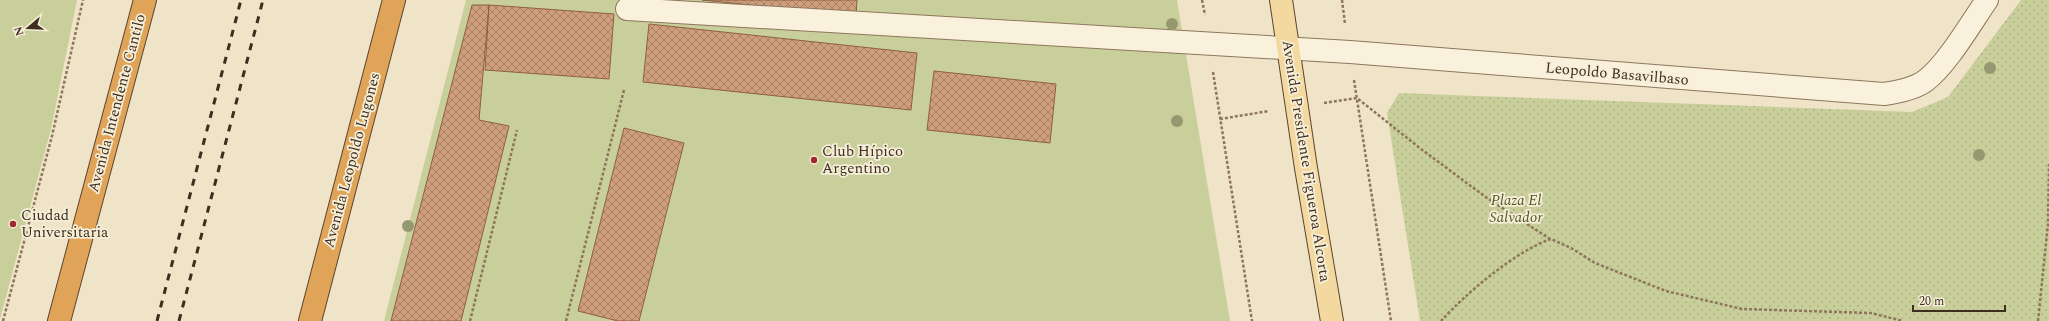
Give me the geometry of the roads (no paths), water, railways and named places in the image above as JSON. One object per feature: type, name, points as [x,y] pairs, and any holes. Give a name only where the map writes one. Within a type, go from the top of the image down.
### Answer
[{"type":"highway","name":"Avenida Intendente Cantilo","points":[[59,321],[144,0]]},
{"type":"highway","name":"Avenida Leopoldo Lugones","points":[[310,321],[394,0]]},
{"type":"main road","name":"Avenida Presidente Figueroa Alcorta","points":[[1281,0],[1332,321]]},
{"type":"street","name":"Leopoldo Basavilbaso","points":[[626,9],[1289,50],[1350,52],[1884,94],[1903,91],[1924,82],[1938,70],[1987,0]]},
{"type":"railway","points":[[157,321],[241,0]]},
{"type":"railway","points":[[179,321],[263,0]]},
{"type":"place","name":"Club Hípico Argentino","points":[[814,160]]},
{"type":"place","name":"Ciudad Universitaria","points":[[13,224]]},
{"type":"park label","name":"Plaza El Salvador","points":[[1516,208]]}]
